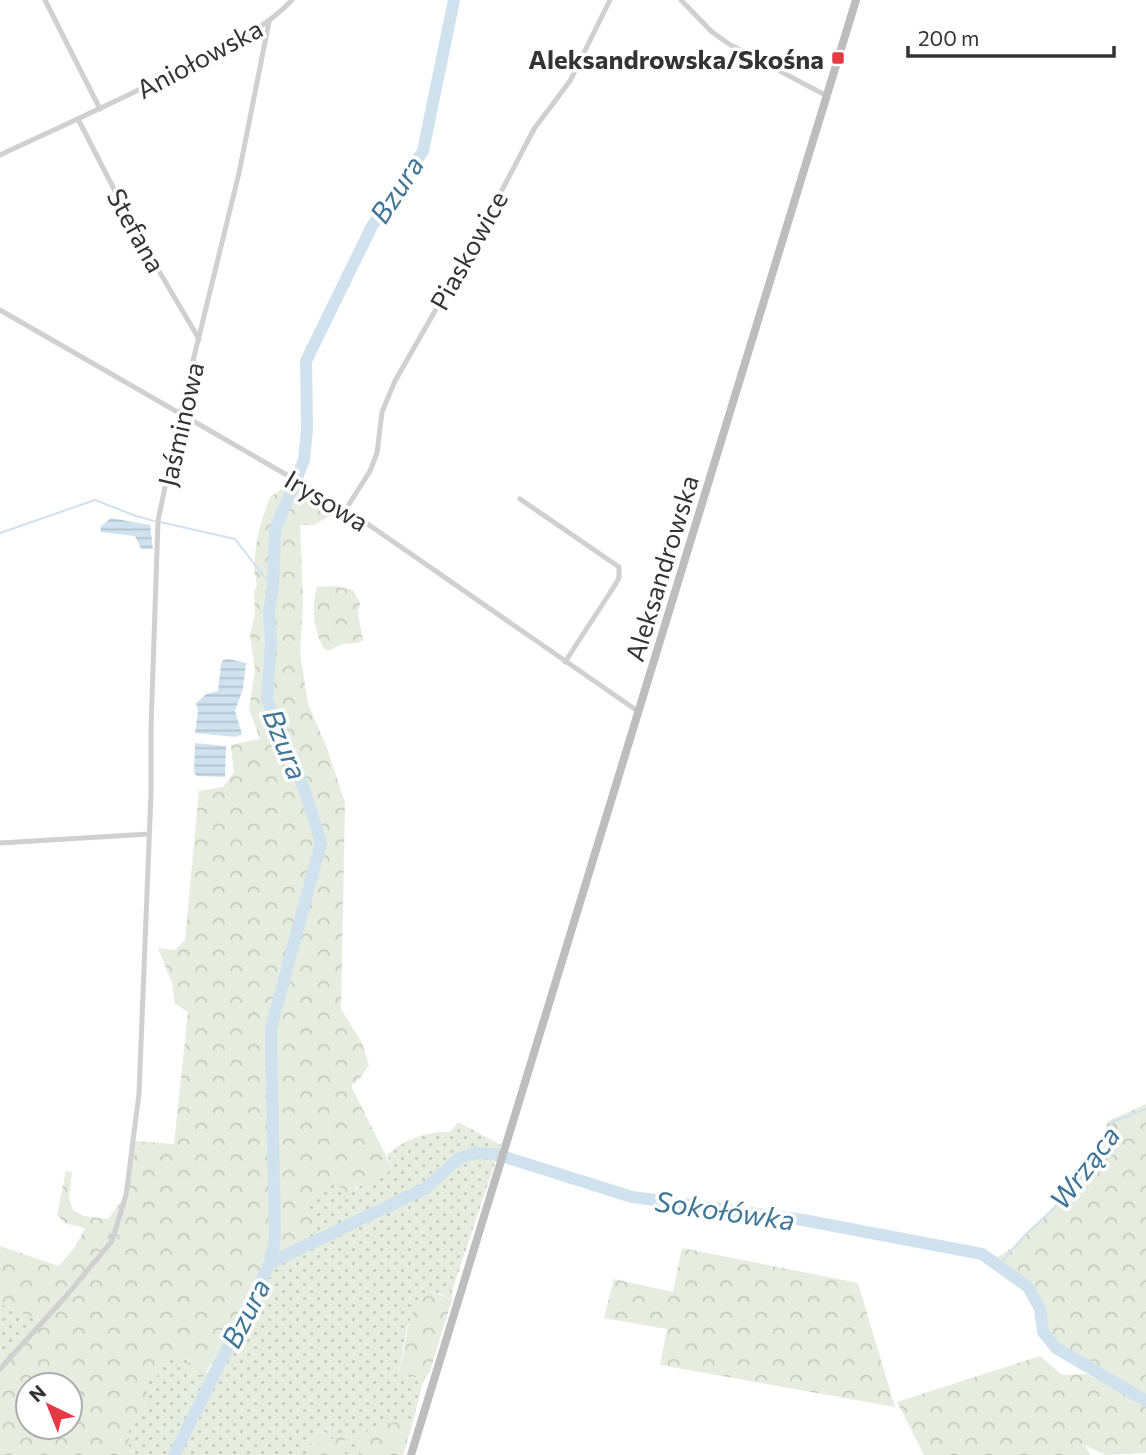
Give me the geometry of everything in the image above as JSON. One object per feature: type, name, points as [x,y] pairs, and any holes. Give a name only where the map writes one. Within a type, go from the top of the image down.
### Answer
[{"type":"main road","name":"Aleksandrowska","points":[[411,1455],[856,0]]},
{"type":"street","points":[[45,0],[100,109]]},
{"type":"street","name":"Aniołowska","points":[[0,155],[226,46],[269,22],[292,0]]},
{"type":"street","name":"Piaskowice","points":[[346,509],[370,471],[377,453],[382,412],[395,382],[534,130],[570,81],[610,0]]},
{"type":"street","points":[[681,0],[712,32],[729,44],[827,96]]},
{"type":"street","name":"Jaśminowa","points":[[0,1369],[112,1241],[126,1195],[139,1094],[158,521],[180,414],[239,173],[269,22]]},
{"type":"street","name":"Stefana","points":[[78,119],[136,232],[199,339]]},
{"type":"street","name":"Irysowa","points":[[0,310],[346,509],[639,712]]},
{"type":"street","points":[[520,499],[619,567],[619,578],[565,662]]},
{"type":"street","points":[[0,843],[149,834]]},
{"type":"green space","points":[[288,485],[299,485],[340,510],[314,525],[300,525],[303,601],[300,653],[308,704],[327,748],[345,803],[341,1009],[362,1043],[369,1065],[351,1086],[392,1168],[383,1176],[366,1181],[348,1194],[335,1182],[308,1201],[308,1214],[317,1224],[268,1266],[218,1368],[211,1364],[202,1379],[199,1375],[187,1374],[184,1365],[189,1362],[188,1359],[170,1353],[157,1376],[149,1377],[145,1405],[129,1428],[129,1449],[136,1455],[0,1455],[0,1346],[5,1362],[43,1321],[0,1304],[0,1246],[59,1266],[75,1247],[85,1228],[65,1223],[57,1215],[66,1171],[72,1172],[69,1198],[73,1210],[84,1216],[108,1219],[126,1195],[134,1141],[174,1144],[188,1012],[175,1004],[172,983],[158,948],[175,950],[185,940],[199,791],[223,787],[234,772],[231,745],[260,739],[249,709],[255,670],[250,635],[255,615],[254,592],[257,585],[254,569],[260,526],[270,497]]},
{"type":"green space","points":[[335,586],[353,590],[360,603],[358,614],[363,640],[343,644],[328,651],[324,649],[317,634],[314,603],[317,587]]},
{"type":"green space","points":[[1146,1104],[1146,1453],[1105,1455],[1085,1445],[1090,1455],[924,1455],[897,1402],[1040,1356],[1062,1375],[1086,1374],[1096,1379],[1039,1327],[1037,1310],[1031,1296],[1015,1280],[997,1268],[998,1257],[1015,1246],[1073,1187],[1108,1121]]},
{"type":"green space","points":[[458,1122],[501,1145],[452,1291],[452,1300],[439,1293],[424,1294],[407,1328],[399,1369],[412,1376],[427,1375],[412,1425],[401,1421],[363,1448],[358,1455],[335,1455],[344,1445],[342,1443],[349,1438],[331,1439],[324,1432],[316,1434],[316,1441],[308,1448],[307,1455],[136,1455],[129,1449],[129,1428],[145,1405],[149,1376],[157,1376],[170,1353],[188,1359],[187,1374],[200,1375],[208,1372],[212,1364],[217,1368],[268,1266],[316,1223],[308,1214],[308,1201],[335,1182],[356,1190],[368,1180],[392,1168],[387,1155],[408,1140],[450,1132]]},
{"type":"green space","points":[[682,1248],[858,1283],[895,1407],[660,1365],[667,1329],[604,1318],[614,1279],[673,1292]]},
{"type":"green space","points":[[428,1290],[452,1300],[429,1374],[413,1377],[399,1369],[411,1317]]},
{"type":"green space","points":[[0,1304],[43,1321],[5,1363],[0,1346]]},
{"type":"green space","points":[[401,1421],[412,1425],[403,1455],[358,1455],[363,1448],[359,1438],[370,1429]]},
{"type":"green space","points":[[320,1432],[331,1439],[347,1436],[349,1438],[342,1443],[348,1446],[349,1453],[341,1450],[335,1455],[307,1455],[308,1448],[315,1443],[315,1436]]},
{"type":"water","points":[[111,518],[150,525],[153,549],[141,549],[135,536],[101,532],[100,527]]},
{"type":"water","points":[[228,659],[246,663],[243,689],[235,711],[242,734],[236,737],[195,733],[198,711],[196,703],[206,694],[218,691],[221,664]]},
{"type":"water","points":[[195,743],[226,746],[225,777],[197,776],[194,773]]},
{"type":"waterway","name":"Bzura","points":[[174,1455],[270,1263],[275,1240],[271,1028],[321,843],[305,791],[267,699],[271,644],[269,611],[273,588],[275,530],[304,460],[307,429],[306,361],[372,226],[423,151],[454,0]]},
{"type":"waterway","points":[[0,533],[95,500],[154,521]]},
{"type":"waterway","points":[[160,522],[235,539],[273,588]]},
{"type":"waterway","name":"Wrząca","points":[[999,1265],[1025,1235],[1065,1198],[1084,1173],[1112,1122],[1146,1109]]},
{"type":"waterway","name":"Sokołówka","points":[[270,1263],[426,1188],[458,1159],[474,1153],[495,1154],[632,1197],[803,1220],[982,1254],[1028,1287],[1040,1309],[1043,1332],[1056,1348],[1146,1401]]},
{"type":"place","name":"Aleksandrowska/Skośna","points":[[838,58]]}]
